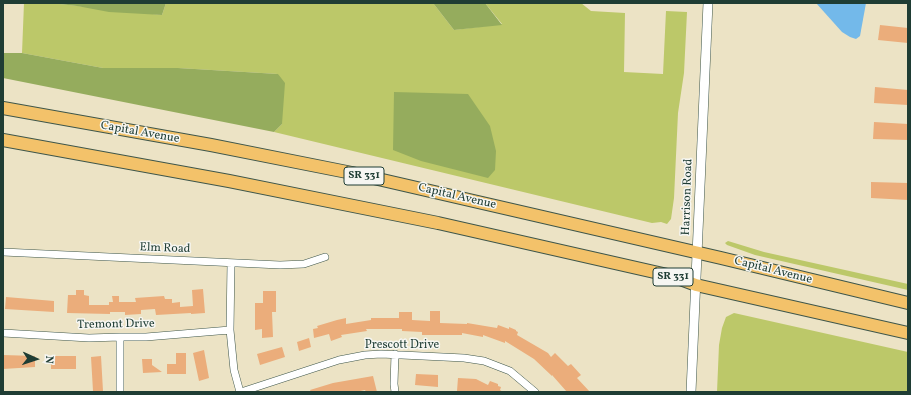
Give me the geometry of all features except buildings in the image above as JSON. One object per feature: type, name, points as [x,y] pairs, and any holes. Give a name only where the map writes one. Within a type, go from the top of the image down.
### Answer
[{"type":"highway","name":"Capital Avenue","points":[[3,108],[211,145],[352,173],[908,303]]},
{"type":"highway","name":"SR 331","points":[[3,140],[229,181],[438,223],[672,276],[696,285],[908,333]]},
{"type":"street","name":"Harrison Road","points":[[691,392],[708,3]]},
{"type":"street","name":"Elm Road","points":[[3,252],[288,265],[304,264],[324,257]]},
{"type":"street","points":[[231,263],[230,330],[234,370],[241,392]]},
{"type":"street","name":"Tremont Drive","points":[[3,333],[89,338],[146,337],[230,330]]},
{"type":"street","points":[[120,337],[120,392]]},
{"type":"street","points":[[395,354],[395,392]]},
{"type":"street","name":"Prescott Drive","points":[[241,392],[339,360],[366,355],[395,354],[484,360],[510,371],[535,392]]},
{"type":"green space","points":[[24,3],[50,3],[162,15],[166,3],[433,3],[454,30],[502,24],[485,3],[581,3],[591,11],[625,13],[624,72],[663,74],[666,11],[687,12],[684,73],[678,113],[674,198],[671,219],[667,224],[661,222],[652,223],[274,132],[282,124],[278,74],[178,68],[103,68],[22,53]]},
{"type":"green space","points":[[50,3],[166,3],[162,15],[109,12]]},
{"type":"green space","points":[[433,3],[485,3],[502,25],[454,30]]},
{"type":"green space","points":[[3,53],[22,53],[103,68],[178,68],[278,74],[285,83],[282,124],[274,132],[3,78]]},
{"type":"green space","points":[[394,92],[468,94],[490,126],[496,151],[495,170],[488,178],[421,161],[393,150]]},
{"type":"green space","points":[[728,241],[764,252],[908,284],[908,290],[755,255],[727,245],[725,243]]},
{"type":"green space","points":[[734,313],[908,352],[908,392],[717,392],[719,345],[722,328],[726,317]]},
{"type":"water","points":[[816,3],[866,3],[860,36],[856,39],[842,32]]}]
